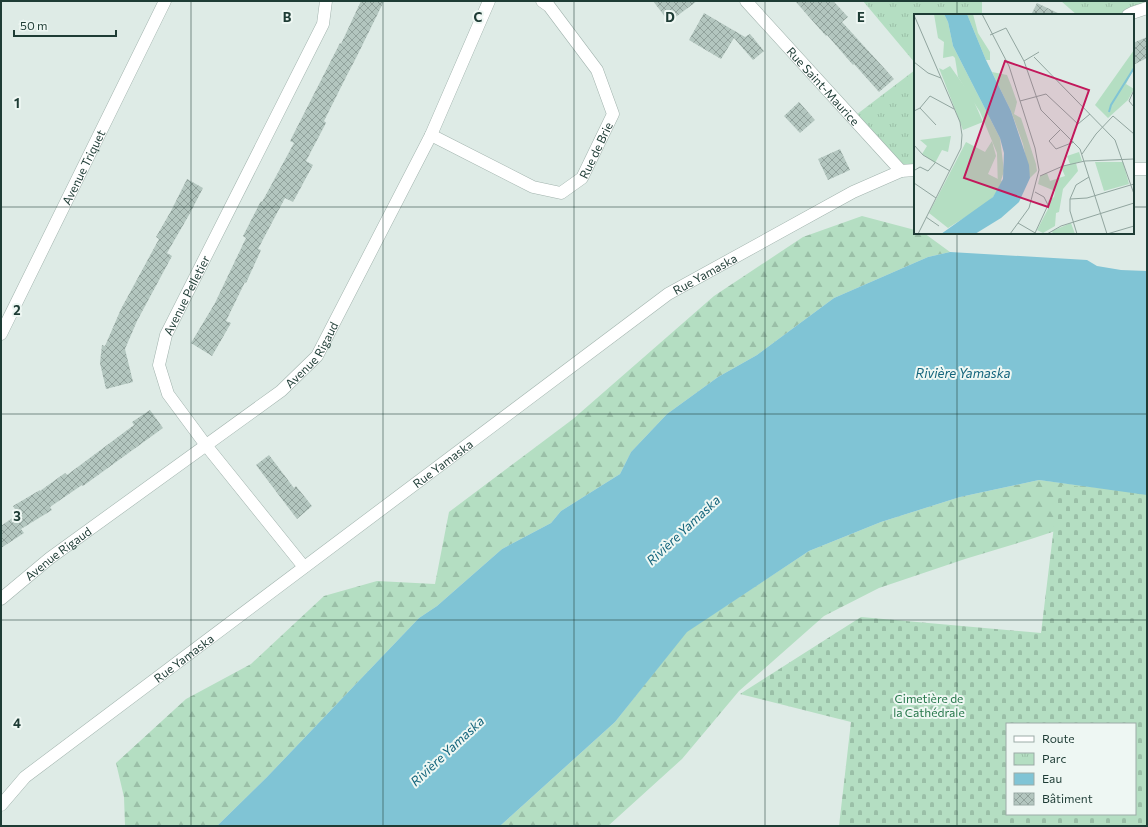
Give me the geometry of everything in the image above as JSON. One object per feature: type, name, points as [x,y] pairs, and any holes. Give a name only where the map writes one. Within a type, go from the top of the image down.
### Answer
[{"type":"street","name":"Avenue Triquet","points":[[1,334],[165,1]]},
{"type":"street","name":"Avenue Pelletier","points":[[304,567],[205,444],[168,394],[159,365],[166,335],[323,24],[326,1]]},
{"type":"street","name":"Avenue Rigaud","points":[[1,599],[50,558],[280,391],[316,356],[431,135],[489,1]]},
{"type":"street","name":"Rue de Brie","points":[[431,135],[533,187],[561,193],[582,178],[613,114],[597,70],[549,6],[542,1]]},
{"type":"street","name":"Rue Saint-Maurice","points":[[746,1],[901,171]]},
{"type":"street","points":[[1130,14],[1147,8]]},
{"type":"street","points":[[1134,169],[1147,169]]},
{"type":"street","name":"Rue Yamaska","points":[[1,805],[25,777],[668,294],[853,192],[901,171],[914,170]]},
{"type":"green space","points":[[863,1],[982,1],[982,14],[914,14],[914,62]]},
{"type":"green space","points":[[1061,1],[1147,1],[1147,9],[1133,14],[1076,14]]},
{"type":"green space","points":[[914,71],[914,169],[901,171],[852,118]]},
{"type":"green space","points":[[862,216],[914,230],[914,234],[925,234],[950,252],[928,257],[834,298],[757,355],[718,377],[667,414],[631,452],[620,474],[561,511],[551,523],[502,549],[437,606],[419,618],[267,777],[217,826],[125,826],[124,797],[116,763],[186,699],[251,664],[324,596],[377,581],[435,584],[449,512],[573,419],[714,296],[803,237]]},
{"type":"green space","points":[[1039,480],[1146,494],[1146,502],[965,559],[879,588],[824,616],[739,691],[682,759],[608,826],[500,826],[615,722],[686,632],[809,551],[881,522],[960,497]]},
{"type":"green space","name":"Cimetière de la Cathédrale","points":[[1059,485],[1122,490],[1147,496],[1147,826],[839,826],[851,722],[740,694],[861,617],[1041,633]]},
{"type":"water","name":"Rivière Yamaska","points":[[950,252],[1087,260],[1097,266],[1121,270],[1147,271],[1147,495],[1039,480],[960,497],[881,522],[809,551],[687,632],[615,722],[500,826],[217,826],[267,777],[419,618],[437,606],[502,549],[551,523],[561,511],[620,474],[631,452],[667,414],[718,377],[757,355],[834,298],[928,257]]},
{"type":"building","points":[[361,1],[384,1],[324,121],[326,123],[306,161],[313,165],[293,202],[285,198],[258,249],[261,250],[226,321],[231,323],[212,356],[191,343],[215,303],[246,238],[243,236],[294,143],[290,141],[340,43],[341,44]]},
{"type":"building","points":[[653,1],[697,1],[669,22]]},
{"type":"building","points":[[795,1],[833,1],[848,17],[842,22],[894,79],[879,92]]},
{"type":"building","points":[[1037,3],[1060,14],[1032,14]]},
{"type":"building","points":[[704,13],[745,37],[750,34],[764,51],[753,60],[734,38],[721,59],[689,40]]},
{"type":"building","points":[[1147,37],[1147,58],[1134,64],[1134,43]]},
{"type":"building","points":[[799,102],[815,120],[800,133],[784,116]]},
{"type":"building","points":[[840,149],[850,170],[828,180],[818,159]]},
{"type":"building","points":[[187,179],[203,188],[167,253],[172,256],[137,321],[125,349],[133,382],[106,389],[100,363],[102,345],[105,346],[121,309],[159,239],[156,237]]},
{"type":"building","points":[[150,410],[163,428],[83,486],[82,485],[50,507],[52,510],[21,529],[24,533],[1,548],[1,526],[18,514],[13,506],[40,491],[65,473],[67,475],[134,425],[132,422]]},
{"type":"building","points":[[269,455],[294,488],[296,486],[312,506],[297,519],[256,465]]}]
